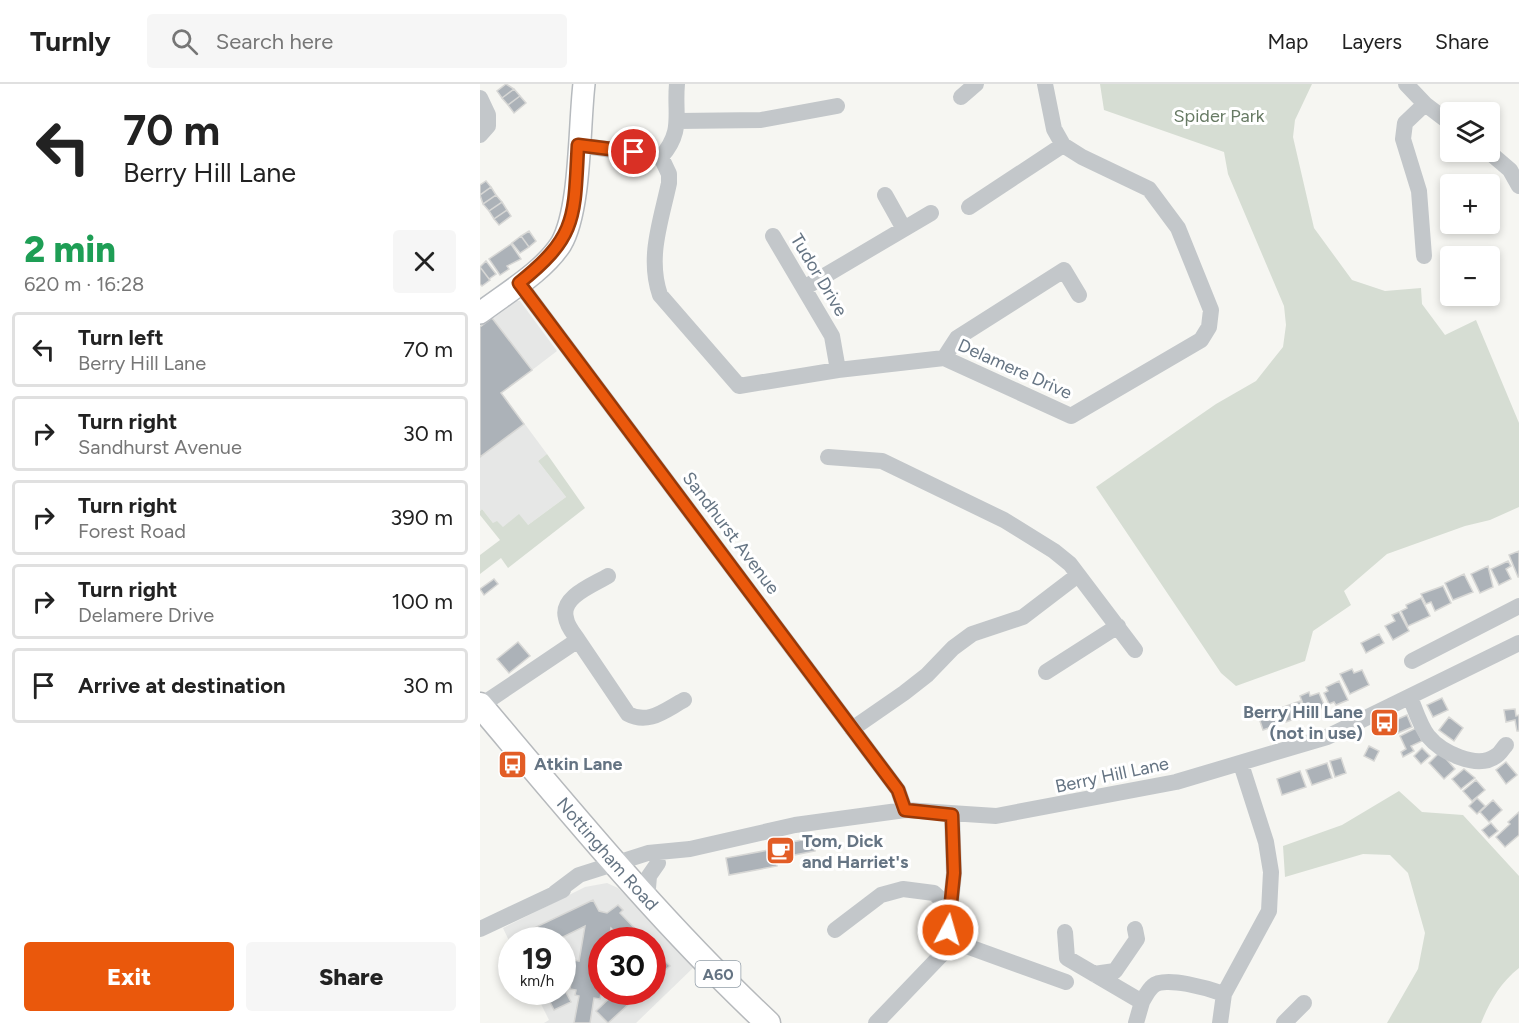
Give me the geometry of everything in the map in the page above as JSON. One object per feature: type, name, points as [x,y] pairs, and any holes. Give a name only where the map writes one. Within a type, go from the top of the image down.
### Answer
[{"type":"highway","name":"Nottingham Road","points":[[480,706],[616,867],[768,1023]]},
{"type":"main road","points":[[480,313],[548,258],[566,234],[574,206],[584,84]]},
{"type":"street","points":[[578,145],[661,158],[672,141],[678,121],[677,84]]},
{"type":"street","points":[[962,97],[976,84]]},
{"type":"street","points":[[969,207],[1063,145],[1054,129],[1045,84]]},
{"type":"street","points":[[1406,84],[1425,104],[1440,115]]},
{"type":"street","points":[[480,135],[488,126],[489,116],[484,94]]},
{"type":"street","points":[[1425,104],[1405,123],[1403,139],[1419,191],[1428,251]]},
{"type":"street","points":[[678,121],[760,120],[837,106]]},
{"type":"street","name":"Delamere Drive","points":[[661,158],[669,174],[669,183],[653,258],[654,277],[660,295],[740,386],[837,370],[944,358],[1071,416],[1201,340],[1209,327],[1211,310],[1178,228],[1149,189],[1082,158],[1063,145]]},
{"type":"street","points":[[1500,161],[1510,170],[1519,186]]},
{"type":"street","points":[[885,195],[904,229]]},
{"type":"street","points":[[804,288],[930,213]]},
{"type":"street","name":"Tudor Drive","points":[[773,236],[832,336],[837,370]]},
{"type":"street","points":[[944,358],[957,338],[1064,270],[1079,296]]},
{"type":"street","name":"Sandhurst Avenue","points":[[519,283],[898,790],[905,810]]},
{"type":"street","points":[[828,457],[882,461],[1004,520],[1054,551],[1078,575],[1135,650]]},
{"type":"street","points":[[852,729],[927,675],[953,648],[972,634],[1023,617],[1078,575]]},
{"type":"street","points":[[608,576],[572,598],[566,609],[566,619],[578,640],[628,714],[638,719],[648,719],[684,700]]},
{"type":"street","points":[[1412,661],[1519,606]]},
{"type":"street","points":[[1046,672],[1118,626]]},
{"type":"street","points":[[480,706],[528,671],[578,640]]},
{"type":"street","name":"Berry Hill Lane","points":[[616,867],[648,852],[690,849],[795,825],[905,810],[952,815],[996,816],[1176,782],[1327,736],[1519,643]]},
{"type":"street","points":[[1410,697],[1428,736],[1445,749],[1473,761],[1497,756],[1506,745]]},
{"type":"street","points":[[1220,1023],[1224,994],[1269,911],[1271,872],[1266,842],[1241,764]]},
{"type":"street","points":[[876,1023],[946,950],[954,873],[952,815]]},
{"type":"street","name":"Berry Hill Lane","points":[[616,867],[658,863],[690,849]]},
{"type":"street","points":[[647,900],[649,876],[658,863]]},
{"type":"street","points":[[480,929],[555,892],[616,867]]},
{"type":"street","points":[[835,930],[881,895],[903,889],[934,893],[951,908]]},
{"type":"street","points":[[1094,974],[1115,970],[1137,939],[1135,929]]},
{"type":"street","points":[[1065,933],[1067,958],[1142,1002]]},
{"type":"street","points":[[947,939],[1066,982]]},
{"type":"street","points":[[1136,1023],[1142,1002],[1153,986],[1162,981],[1209,989],[1224,994]]},
{"type":"street","points":[[1284,1023],[1304,1003]]},
{"type":"shaded area","points":[[512,301],[520,301],[557,351],[502,393],[547,454],[538,461],[566,497],[528,525],[503,527],[493,523],[482,509],[480,511],[480,325]]},
{"type":"shaded area","points":[[607,883],[618,888],[656,927],[588,927],[588,1005],[655,1005],[636,1023],[544,1023],[549,1020],[542,1005],[576,1005],[576,927],[505,927],[585,887]]},
{"type":"shaded area","points":[[666,937],[694,967],[666,994]]},
{"type":"green space","name":"Spider Park","points":[[1100,84],[1312,84],[1295,120],[1293,137],[1314,228],[1352,280],[1385,291],[1421,288],[1422,304],[1445,335],[1476,320],[1519,423],[1519,507],[1490,520],[1465,526],[1387,554],[1344,591],[1351,605],[1313,631],[1305,661],[1236,686],[1221,673],[1096,487],[1216,404],[1256,381],[1283,347],[1286,325],[1284,306],[1228,174],[1224,152],[1104,110]]},
{"type":"green space","points":[[547,454],[585,508],[508,568],[501,558],[480,574],[480,555],[500,540],[480,515],[482,509],[493,523],[497,521],[503,527],[519,514],[528,525],[566,497],[538,461]]},
{"type":"green space","points":[[1399,791],[1422,812],[1463,815],[1519,876],[1519,968],[1496,993],[1481,1023],[1387,1023],[1418,969],[1425,933],[1408,873],[1390,855],[1363,854],[1285,877],[1283,846],[1342,825]]},
{"type":"building","points":[[506,84],[514,89],[502,98],[497,91]]},
{"type":"building","points":[[514,89],[520,96],[508,105],[502,98]]},
{"type":"building","points":[[520,96],[526,103],[514,113],[508,105]]},
{"type":"building","points":[[486,181],[491,187],[480,195],[480,185]]},
{"type":"building","points":[[491,187],[496,195],[483,204],[480,195]]},
{"type":"building","points":[[496,195],[502,202],[489,211],[483,204]]},
{"type":"building","points":[[502,202],[507,210],[494,219],[489,211]]},
{"type":"building","points":[[507,210],[511,216],[499,225],[494,219]]},
{"type":"building","points":[[529,231],[536,241],[529,247],[521,236]]},
{"type":"building","points":[[521,236],[529,247],[520,253],[512,243]]},
{"type":"building","points":[[511,244],[521,259],[507,266],[509,269],[500,275],[489,259]]},
{"type":"building","points":[[486,261],[496,274],[489,279],[480,267]]},
{"type":"building","points":[[480,267],[490,280],[482,286],[480,284]]},
{"type":"building","points":[[492,318],[532,370],[501,393],[524,424],[480,457],[480,327]]},
{"type":"building","points":[[1519,551],[1519,577],[1518,577],[1509,555]]},
{"type":"building","points":[[1508,561],[1511,566],[1506,569],[1511,579],[1499,585],[1491,569]]},
{"type":"building","points":[[1488,566],[1493,587],[1480,593],[1471,574]]},
{"type":"building","points":[[1464,574],[1473,592],[1453,600],[1445,583]]},
{"type":"building","points":[[494,579],[498,584],[484,595],[480,589]]},
{"type":"building","points":[[1443,586],[1451,603],[1435,611],[1431,602],[1426,604],[1421,594]]},
{"type":"building","points":[[1421,598],[1430,616],[1408,626],[1401,611],[1407,608],[1406,605]]},
{"type":"building","points":[[1399,612],[1409,631],[1393,640],[1385,626],[1395,621],[1392,615]]},
{"type":"building","points":[[1379,634],[1384,643],[1366,653],[1361,643]]},
{"type":"building","points":[[518,642],[530,656],[509,673],[497,659]]},
{"type":"building","points":[[1352,669],[1354,673],[1362,670],[1369,685],[1350,694],[1340,674]]},
{"type":"building","points":[[1339,681],[1348,700],[1336,705],[1334,702],[1329,704],[1324,693],[1328,691],[1326,687]]},
{"type":"building","points":[[1309,692],[1310,696],[1319,693],[1325,707],[1307,715],[1300,696]]},
{"type":"building","points":[[1442,698],[1448,710],[1433,717],[1427,705]]},
{"type":"building","points":[[1300,701],[1305,715],[1286,722],[1281,708]]},
{"type":"building","points":[[1278,708],[1283,723],[1263,730],[1258,715]]},
{"type":"building","points":[[1515,709],[1516,716],[1519,715],[1519,731],[1517,731],[1515,720],[1506,722],[1504,710]]},
{"type":"building","points":[[1407,715],[1412,727],[1396,734],[1391,722]]},
{"type":"building","points":[[1449,717],[1463,728],[1454,741],[1439,730]]},
{"type":"building","points":[[1416,728],[1422,741],[1411,746],[1414,751],[1403,757],[1401,752],[1406,749],[1400,736]]},
{"type":"building","points":[[1369,746],[1379,751],[1374,761],[1364,756]]},
{"type":"building","points":[[1422,748],[1430,756],[1421,764],[1414,756]]},
{"type":"building","points":[[1440,752],[1455,769],[1444,779],[1429,763]]},
{"type":"building","points":[[1341,758],[1346,773],[1335,777],[1330,761]]},
{"type":"building","points":[[1506,762],[1517,775],[1506,784],[1496,770]]},
{"type":"building","points":[[1327,763],[1332,778],[1312,785],[1306,770]]},
{"type":"building","points":[[1464,769],[1475,778],[1461,789],[1452,779]]},
{"type":"building","points":[[1300,771],[1306,787],[1282,795],[1277,779]]},
{"type":"building","points":[[1476,780],[1485,790],[1472,801],[1463,791]]},
{"type":"building","points":[[1477,798],[1485,806],[1477,814],[1469,806]]},
{"type":"building","points":[[1493,800],[1502,810],[1489,822],[1480,812]]},
{"type":"building","points":[[1519,812],[1519,835],[1505,847],[1496,837]]},
{"type":"building","points":[[1491,823],[1498,831],[1489,838],[1482,830]]},
{"type":"building","points":[[812,838],[815,851],[779,858],[777,845]]},
{"type":"building","points":[[774,849],[777,866],[729,875],[726,858]]},
{"type":"building","points":[[593,900],[599,911],[607,913],[618,905],[623,910],[620,913],[633,927],[588,927],[588,1005],[593,1005],[590,1023],[574,1023],[579,996],[576,995],[576,960],[579,961],[585,926],[576,930],[576,927],[536,927]]},
{"type":"building","points":[[552,1005],[565,1005],[554,1010]]},
{"type":"building","points":[[602,1005],[628,1005],[608,1023],[596,1011]]},
{"type":"place","name":"Berry Hill Lane (not in use)","points":[[1384,722]]},
{"type":"place","name":"Atkin Lane","points":[[513,764]]},
{"type":"place","name":"Tom, Dick and Harriet's","points":[[781,851]]},
{"type":"route","points":[[634,152],[578,145],[574,206],[566,234],[548,258],[519,283],[898,790],[905,810],[952,815],[954,873],[948,930]]}]
